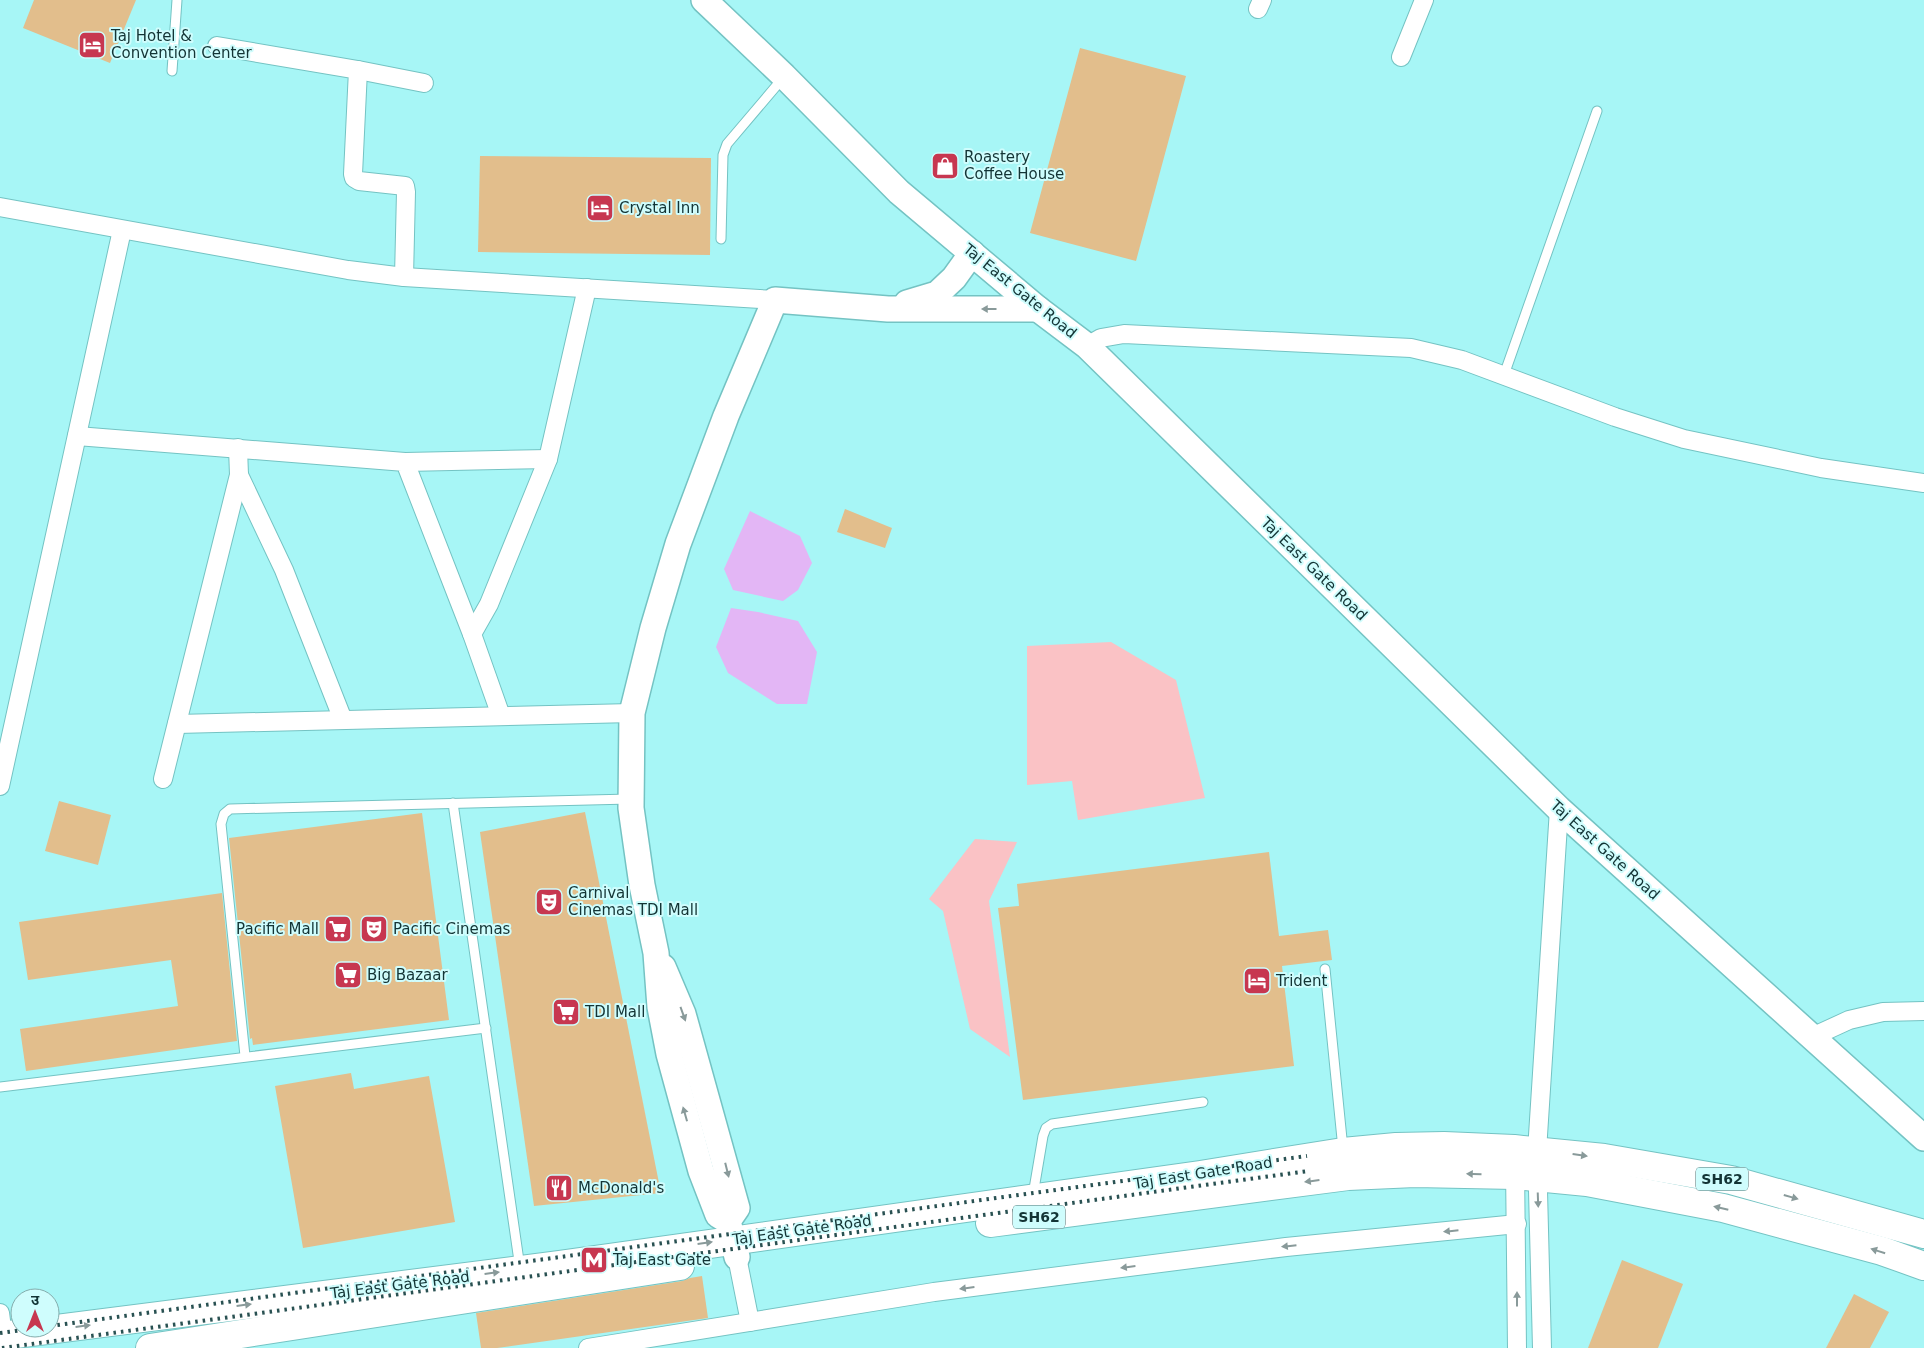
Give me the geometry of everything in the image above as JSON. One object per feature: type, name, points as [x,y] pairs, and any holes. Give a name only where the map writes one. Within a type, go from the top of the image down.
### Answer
[{"type":"main road","name":"Taj East Gate Road","points":[[704,0],[784,76],[900,192],[1038,309],[1087,346],[1559,809],[1924,1138]]},
{"type":"main road","points":[[888,309],[937,294],[954,278],[972,253]]},
{"type":"main road","points":[[733,1239],[718,1215],[707,1189],[669,1054],[660,1007],[656,953],[642,885],[630,799],[632,713],[653,628],[678,544],[726,416],[775,300],[888,309],[1038,309]]},
{"type":"main road","name":"Taj East Gate Road","points":[[1,1329],[521,1270],[1396,1146],[1444,1146],[1526,1163]]},
{"type":"main road","name":"SH62","points":[[150,1348],[198,1344],[733,1239],[1202,1194],[1348,1176],[1415,1173],[1526,1163],[1604,1158],[1731,1180],[1924,1234]]},
{"type":"main road","name":"SH62","points":[[1526,1163],[1587,1182],[1723,1208],[1882,1252],[1924,1266]]},
{"type":"street","points":[[1401,56],[1424,0]]},
{"type":"street","points":[[217,46],[424,83]]},
{"type":"street","points":[[358,70],[354,178],[358,181],[405,186],[404,277]]},
{"type":"street","points":[[0,208],[348,270],[404,277],[775,300]]},
{"type":"street","points":[[0,786],[122,230]]},
{"type":"street","points":[[472,634],[488,604],[548,459],[587,288]]},
{"type":"street","points":[[1087,346],[1101,338],[1124,334],[1411,348],[1462,360],[1684,439],[1821,468],[1924,483]]},
{"type":"street","points":[[77,436],[405,462],[548,459]]},
{"type":"street","points":[[163,779],[239,475],[238,448]]},
{"type":"street","points":[[405,462],[472,634],[500,716]]},
{"type":"street","points":[[239,475],[284,570],[342,720]]},
{"type":"street","points":[[177,724],[632,713]]},
{"type":"street","points":[[1517,1348],[1517,1224],[1526,1163],[1559,809]]},
{"type":"street","points":[[1812,1037],[1849,1020],[1883,1012],[1924,1011]]},
{"type":"street","points":[[1526,1163],[1542,1348]]},
{"type":"street","points":[[588,1348],[944,1291],[1286,1247],[1517,1224]]},
{"type":"street","points":[[733,1239],[750,1322]]},
{"type":"lane","points":[[172,71],[177,0]]},
{"type":"lane","points":[[721,239],[723,155],[727,144],[784,76]]},
{"type":"lane","points":[[1504,375],[1597,111]]},
{"type":"lane","points":[[245,1056],[222,824],[224,814],[230,809],[630,799]]},
{"type":"lane","points":[[453,803],[521,1270]]},
{"type":"lane","points":[[1325,969],[1343,1152]]},
{"type":"lane","points":[[0,1087],[486,1028]]},
{"type":"lane","points":[[1033,1198],[1043,1136],[1046,1128],[1052,1124],[1203,1102]]},
{"type":"shaded area","points":[[750,511],[800,536],[812,563],[798,590],[783,601],[733,590],[724,569]]},
{"type":"shaded area","points":[[731,608],[798,621],[817,652],[807,704],[777,704],[728,673],[716,647]]},
{"type":"shaded area","points":[[1111,642],[1176,680],[1205,798],[1078,820],[1072,781],[1027,785],[1027,646]]},
{"type":"shaded area","points":[[975,839],[1017,842],[989,901],[1010,1057],[970,1029],[943,911],[929,899]]},
{"type":"building","name":"Taj Hotel & Convention Center","points":[[34,0],[136,0],[110,63],[23,28]]},
{"type":"building","points":[[1080,48],[1186,76],[1136,261],[1030,233]]},
{"type":"building","points":[[480,156],[711,158],[710,255],[478,252]]},
{"type":"building","points":[[845,509],[892,528],[885,548],[837,532]]},
{"type":"building","points":[[59,801],[111,815],[98,865],[45,851]]},
{"type":"building","name":"TDI Mall","points":[[585,812],[661,1193],[534,1206],[480,832]]},
{"type":"building","name":"Pacific Mall","points":[[422,813],[449,1020],[253,1045],[252,1038],[250,1039],[229,838]]},
{"type":"building","name":"Trident","points":[[1269,852],[1279,936],[1328,930],[1332,960],[1282,966],[1294,1066],[1023,1100],[998,908],[1019,906],[1017,884]]},
{"type":"building","points":[[222,893],[237,1041],[26,1071],[20,1029],[178,1006],[171,960],[28,980],[19,922]]},
{"type":"building","points":[[351,1073],[354,1089],[429,1076],[455,1222],[303,1248],[275,1086]]},
{"type":"building","points":[[1622,1260],[1683,1284],[1658,1348],[1588,1348]]},
{"type":"building","points":[[702,1276],[708,1318],[497,1348],[481,1348],[476,1313],[682,1281]]},
{"type":"building","points":[[1854,1294],[1889,1312],[1870,1348],[1826,1348]]},
{"type":"railway","points":[[60,1325],[1307,1156]]},
{"type":"railway","points":[[2,1348],[1308,1171]]},
{"type":"railway","points":[[0,1333],[10,1332]]},
{"type":"place","name":"Taj Hotel & Convention Center","points":[[92,45]]},
{"type":"place","name":"Roastery Coffee House","points":[[945,166]]},
{"type":"place","name":"Crystal Inn","points":[[600,208]]},
{"type":"place","name":"Carnival Cinemas TDI Mall","points":[[549,902]]},
{"type":"place","name":"Pacific Mall","points":[[338,929]]},
{"type":"place","name":"Pacific Cinemas","points":[[374,929]]},
{"type":"place","name":"Big Bazaar","points":[[348,975]]},
{"type":"place","name":"Trident","points":[[1257,981]]},
{"type":"place","name":"TDI Mall","points":[[566,1012]]},
{"type":"place","name":"McDonald's","points":[[559,1188]]},
{"type":"place","name":"Taj East Gate","points":[[594,1260]]}]
